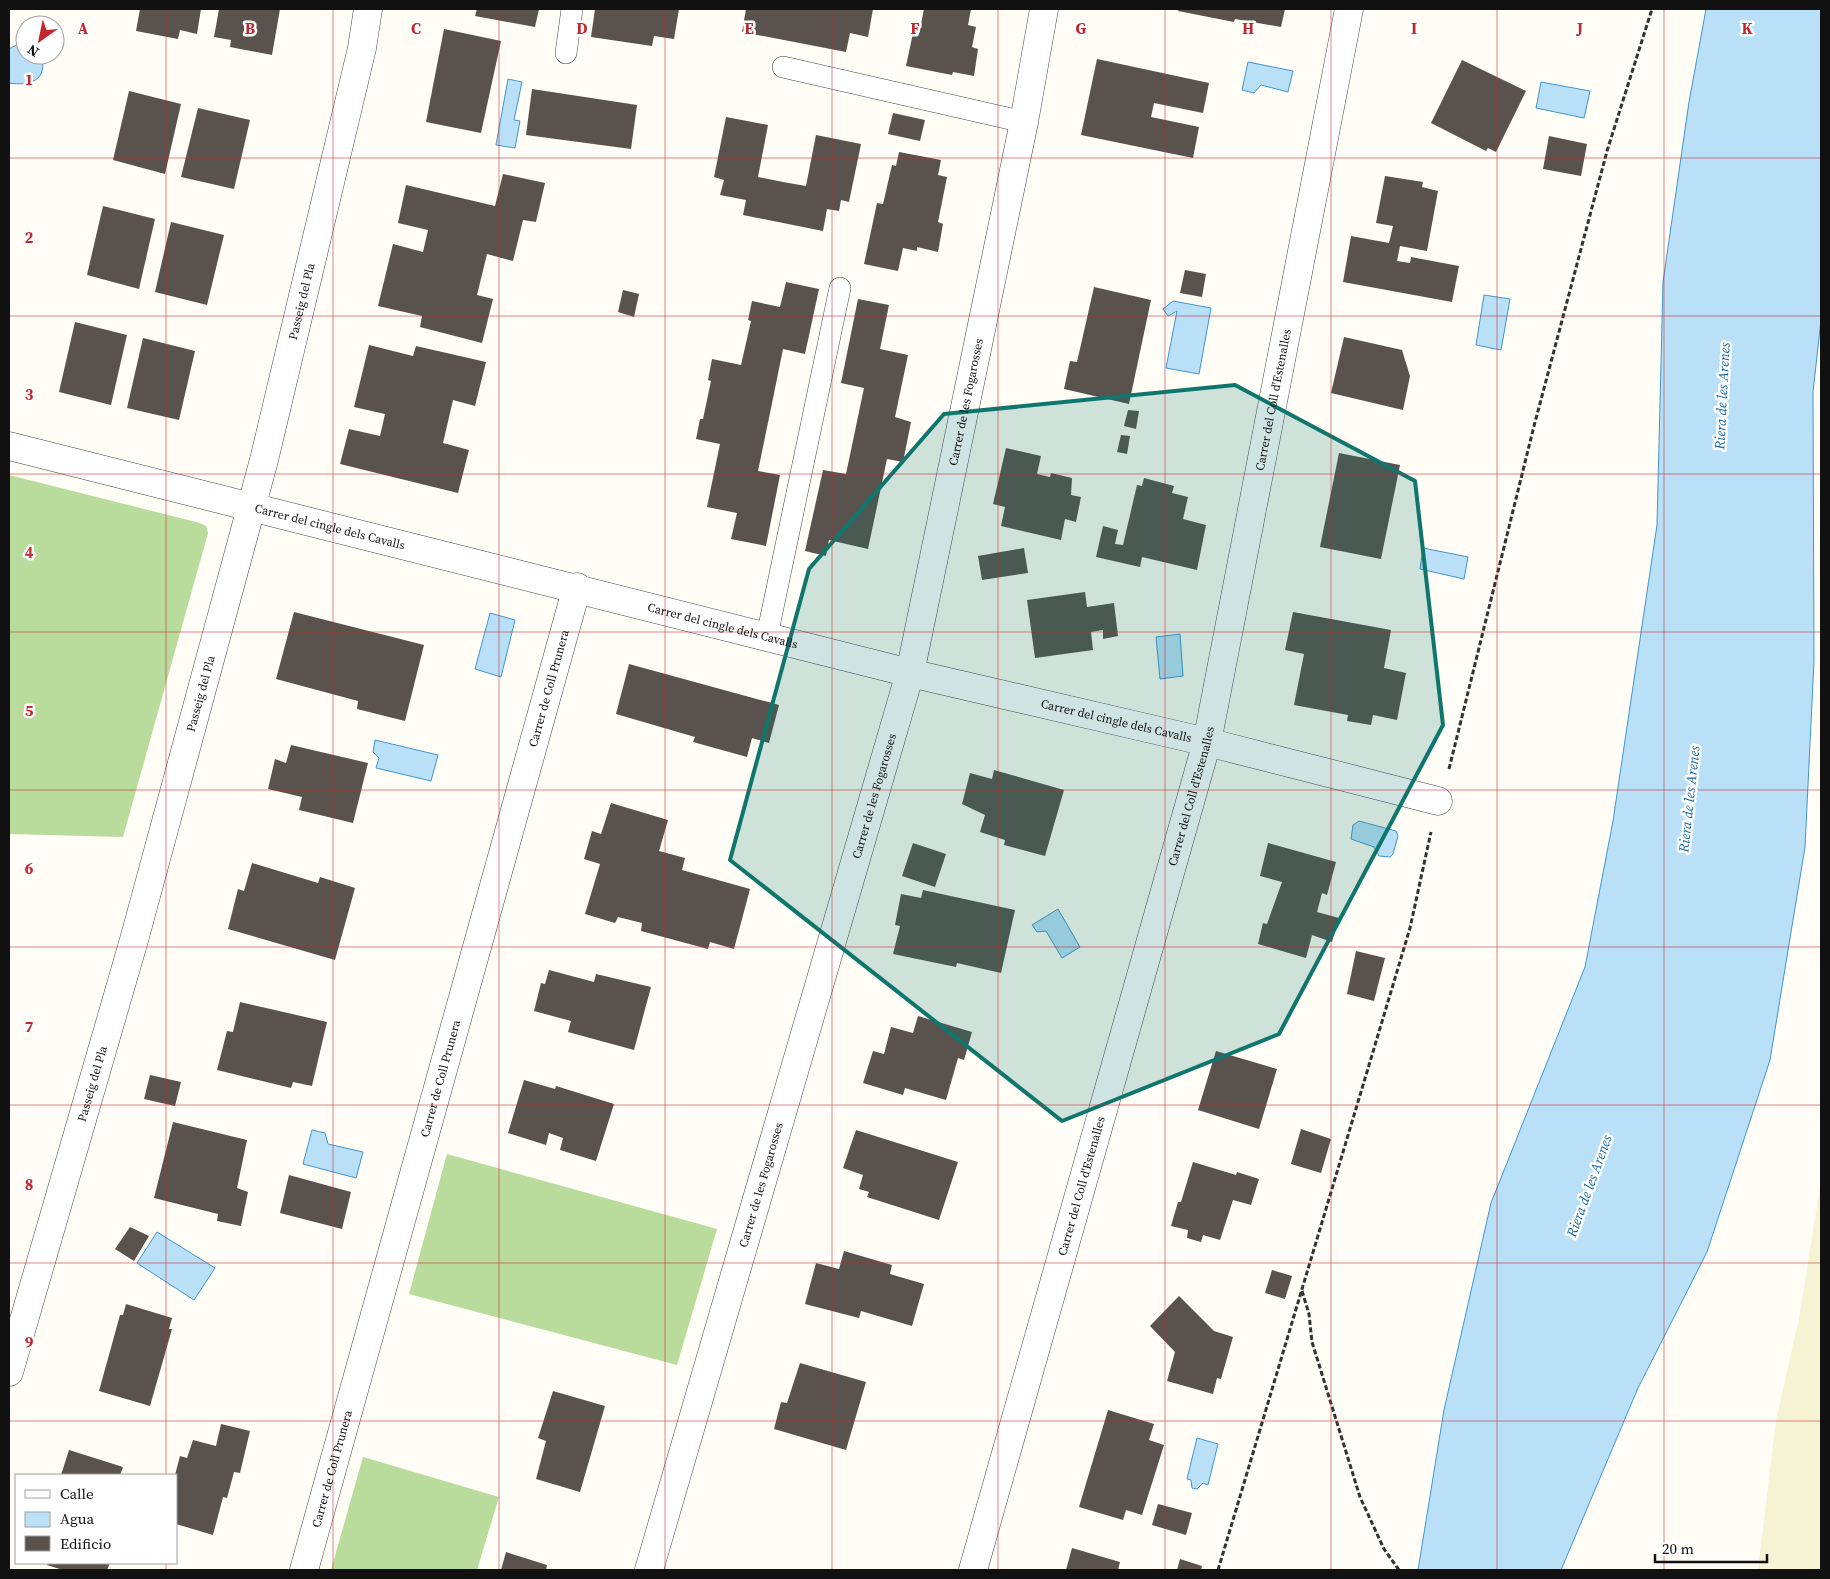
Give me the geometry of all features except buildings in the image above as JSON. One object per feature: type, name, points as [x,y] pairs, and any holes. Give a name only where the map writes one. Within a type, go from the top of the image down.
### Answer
[{"type":"street","name":"Passeig del Pla","points":[[9,1372],[134,940],[251,507],[360,57],[368,9]]},
{"type":"street","name":"Carrer de les Fogarosses","points":[[648,1570],[910,673],[1024,122],[1044,9]]},
{"type":"street","name":"Carrer del Coll d'Estenalles","points":[[973,1570],[1207,742],[1349,9]]},
{"type":"street","name":"Carrer del cingle dels Cavalls","points":[[9,446],[577,587],[910,673],[1207,742],[1438,801]]},
{"type":"street","name":"Carrer de Coll Prunera","points":[[304,1570],[577,587]]},
{"type":"lane","points":[[566,54],[572,9]]},
{"type":"lane","points":[[783,67],[1024,122]]},
{"type":"lane","points":[[766,636],[840,288]]},
{"type":"path","points":[[1302,1290],[1309,1314],[1312,1342],[1360,1497],[1384,1548],[1399,1570]]},
{"type":"highlighted area","points":[[1235,385],[1415,481],[1443,725],[1279,1034],[1062,1121],[730,860],[809,569],[944,414]]},
{"type":"shaded area","points":[[1821,1181],[1821,1570],[1758,1570],[1776,1420],[1799,1318]]},
{"type":"green space","points":[[9,475],[206,526],[208,533],[123,837],[9,834]]},
{"type":"green space","points":[[447,1154],[717,1229],[677,1365],[409,1294]]},
{"type":"green space","points":[[363,1457],[499,1497],[477,1570],[331,1570]]},
{"type":"water","name":"Riera de les Arenes","points":[[1706,9],[1821,9],[1821,320],[1813,392],[1814,661],[1805,847],[1770,1060],[1707,1252],[1638,1388],[1561,1570],[1418,1570],[1444,1410],[1491,1203],[1585,967],[1613,821],[1657,525],[1663,282],[1689,102]]},
{"type":"water","points":[[15,46],[15,65],[43,65],[40,76],[36,80],[24,84],[9,83],[9,49]]},
{"type":"water","points":[[1248,62],[1293,71],[1288,92],[1261,85],[1254,93],[1242,90]]},
{"type":"water","points":[[508,79],[522,82],[514,120],[520,121],[515,148],[496,145]]},
{"type":"water","points":[[1541,82],[1590,91],[1584,118],[1536,108]]},
{"type":"water","points":[[1484,295],[1510,299],[1501,350],[1476,345]]},
{"type":"water","points":[[1173,301],[1211,308],[1199,374],[1166,368],[1177,311],[1168,316],[1163,309]]},
{"type":"water","points":[[1423,548],[1468,557],[1464,579],[1420,569]]},
{"type":"water","points":[[490,613],[515,620],[501,677],[475,669]]},
{"type":"water","points":[[1180,634],[1183,676],[1160,679],[1156,637]]},
{"type":"water","points":[[375,740],[438,755],[431,781],[376,768],[379,758],[373,752]]},
{"type":"water","points":[[1359,821],[1396,831],[1398,836],[1393,854],[1390,857],[1379,856],[1374,847],[1351,839],[1353,825]]},
{"type":"water","points":[[1058,909],[1080,947],[1062,958],[1046,931],[1037,932],[1032,925]]},
{"type":"water","points":[[312,1130],[325,1133],[328,1144],[363,1152],[356,1178],[303,1164]]},
{"type":"water","points":[[157,1232],[215,1268],[194,1300],[137,1263]]},
{"type":"water","points":[[1197,1438],[1218,1444],[1208,1485],[1203,1483],[1197,1489],[1192,1488],[1191,1480],[1187,1479]]}]
